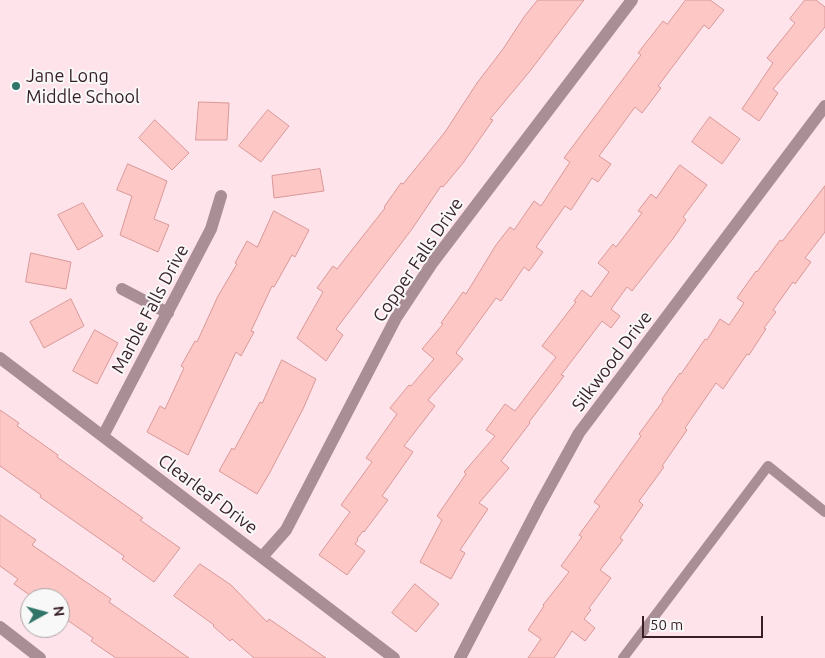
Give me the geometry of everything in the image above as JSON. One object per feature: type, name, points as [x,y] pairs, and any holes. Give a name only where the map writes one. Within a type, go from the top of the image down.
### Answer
[{"type":"street","name":"Copper Falls Drive","points":[[262,557],[286,530],[396,318],[433,262],[632,0]]},
{"type":"street","name":"Silkwood Drive","points":[[460,658],[579,433],[825,106]]},
{"type":"street","name":"Marble Falls Drive","points":[[103,436],[211,229],[221,196]]},
{"type":"street","points":[[122,289],[168,313]]},
{"type":"street","name":"Clearleaf Drive","points":[[0,358],[394,658]]},
{"type":"street","points":[[0,627],[40,658]]},
{"type":"lane","points":[[623,658],[768,466],[825,512]]},
{"type":"building","points":[[538,0],[584,0],[530,71],[490,119],[493,120],[463,163],[443,187],[441,186],[412,229],[336,329],[343,335],[326,361],[297,338],[323,292],[317,288],[333,266],[337,269],[385,208],[401,183],[403,184],[445,132],[477,83]]},
{"type":"building","points":[[686,0],[710,0],[724,10],[709,29],[704,25],[658,86],[661,88],[642,113],[635,107],[599,156],[611,164],[598,182],[592,178],[571,210],[565,206],[536,247],[543,252],[529,271],[524,267],[501,301],[496,298],[456,353],[463,359],[428,400],[435,406],[404,446],[413,452],[382,496],[388,500],[357,539],[355,544],[365,551],[347,575],[319,555],[350,512],[341,505],[372,462],[366,458],[397,414],[390,408],[434,359],[422,349],[443,324],[441,323],[463,292],[466,294],[496,245],[510,227],[514,230],[534,201],[541,206],[570,162],[564,158],[641,55],[638,53],[663,21],[667,24]]},
{"type":"building","points":[[805,0],[816,0],[825,7],[825,27],[773,89],[778,93],[759,121],[742,109],[773,63],[767,58],[795,23],[790,19]]},
{"type":"building","points":[[199,102],[229,103],[227,140],[196,140]]},
{"type":"building","points":[[268,110],[289,126],[261,162],[239,146]]},
{"type":"building","points":[[710,117],[740,139],[722,164],[692,142]]},
{"type":"building","points":[[155,120],[189,153],[172,170],[139,138]]},
{"type":"building","points":[[128,164],[167,181],[154,219],[169,225],[158,252],[120,235],[132,196],[117,190]]},
{"type":"building","points":[[680,165],[707,185],[683,217],[686,220],[672,240],[632,291],[627,287],[611,309],[620,316],[611,328],[602,321],[561,375],[564,376],[501,461],[509,468],[479,503],[488,509],[460,550],[465,553],[451,579],[420,562],[442,520],[437,516],[466,474],[464,472],[495,436],[486,430],[505,404],[515,411],[556,357],[542,346],[576,302],[574,301],[582,290],[591,297],[609,272],[598,263],[613,244],[616,247],[642,213],[638,211],[651,194],[656,198]]},
{"type":"building","points":[[320,169],[324,191],[274,198],[272,176]]},
{"type":"building","points":[[825,186],[825,232],[805,258],[811,262],[795,284],[793,282],[773,310],[776,312],[764,328],[766,329],[723,389],[716,383],[685,428],[687,430],[662,466],[664,467],[639,501],[643,505],[620,538],[623,540],[600,570],[611,578],[589,608],[591,610],[584,619],[595,628],[585,641],[572,631],[554,658],[528,658],[541,639],[528,630],[543,605],[569,572],[561,566],[582,537],[579,535],[600,506],[594,502],[641,436],[639,434],[663,401],[662,399],[680,373],[705,339],[707,340],[720,319],[729,325],[744,303],[737,298],[780,240],[782,241]]},
{"type":"building","points":[[83,203],[103,236],[78,250],[58,215]]},
{"type":"building","points":[[274,211],[309,230],[295,257],[292,255],[274,287],[272,286],[251,331],[254,332],[241,356],[236,352],[188,455],[147,432],[160,406],[165,409],[184,368],[181,366],[195,341],[197,342],[218,296],[237,264],[235,263],[247,241],[257,247]]},
{"type":"building","points":[[31,253],[71,262],[66,289],[26,282]]},
{"type":"building","points":[[71,299],[84,326],[44,348],[30,322]]},
{"type":"building","points":[[95,330],[118,343],[97,384],[73,371]]},
{"type":"building","points":[[282,360],[316,379],[303,409],[257,494],[219,471],[232,448],[234,450],[260,402],[262,403]]},
{"type":"building","points":[[0,410],[19,423],[17,426],[58,455],[57,457],[143,518],[140,520],[180,548],[154,582],[122,559],[124,556],[40,497],[41,495],[0,466]]},
{"type":"building","points":[[0,515],[36,540],[32,545],[111,599],[109,602],[189,658],[116,658],[91,641],[93,638],[70,622],[70,588],[20,588],[14,584],[18,579],[0,566]]},
{"type":"building","points":[[200,564],[231,585],[267,622],[269,619],[326,658],[254,658],[232,639],[230,641],[214,625],[174,596]]},
{"type":"building","points":[[415,584],[439,604],[416,632],[392,613]]},
{"type":"place","name":"Jane Long Middle School","points":[[16,86]]}]
